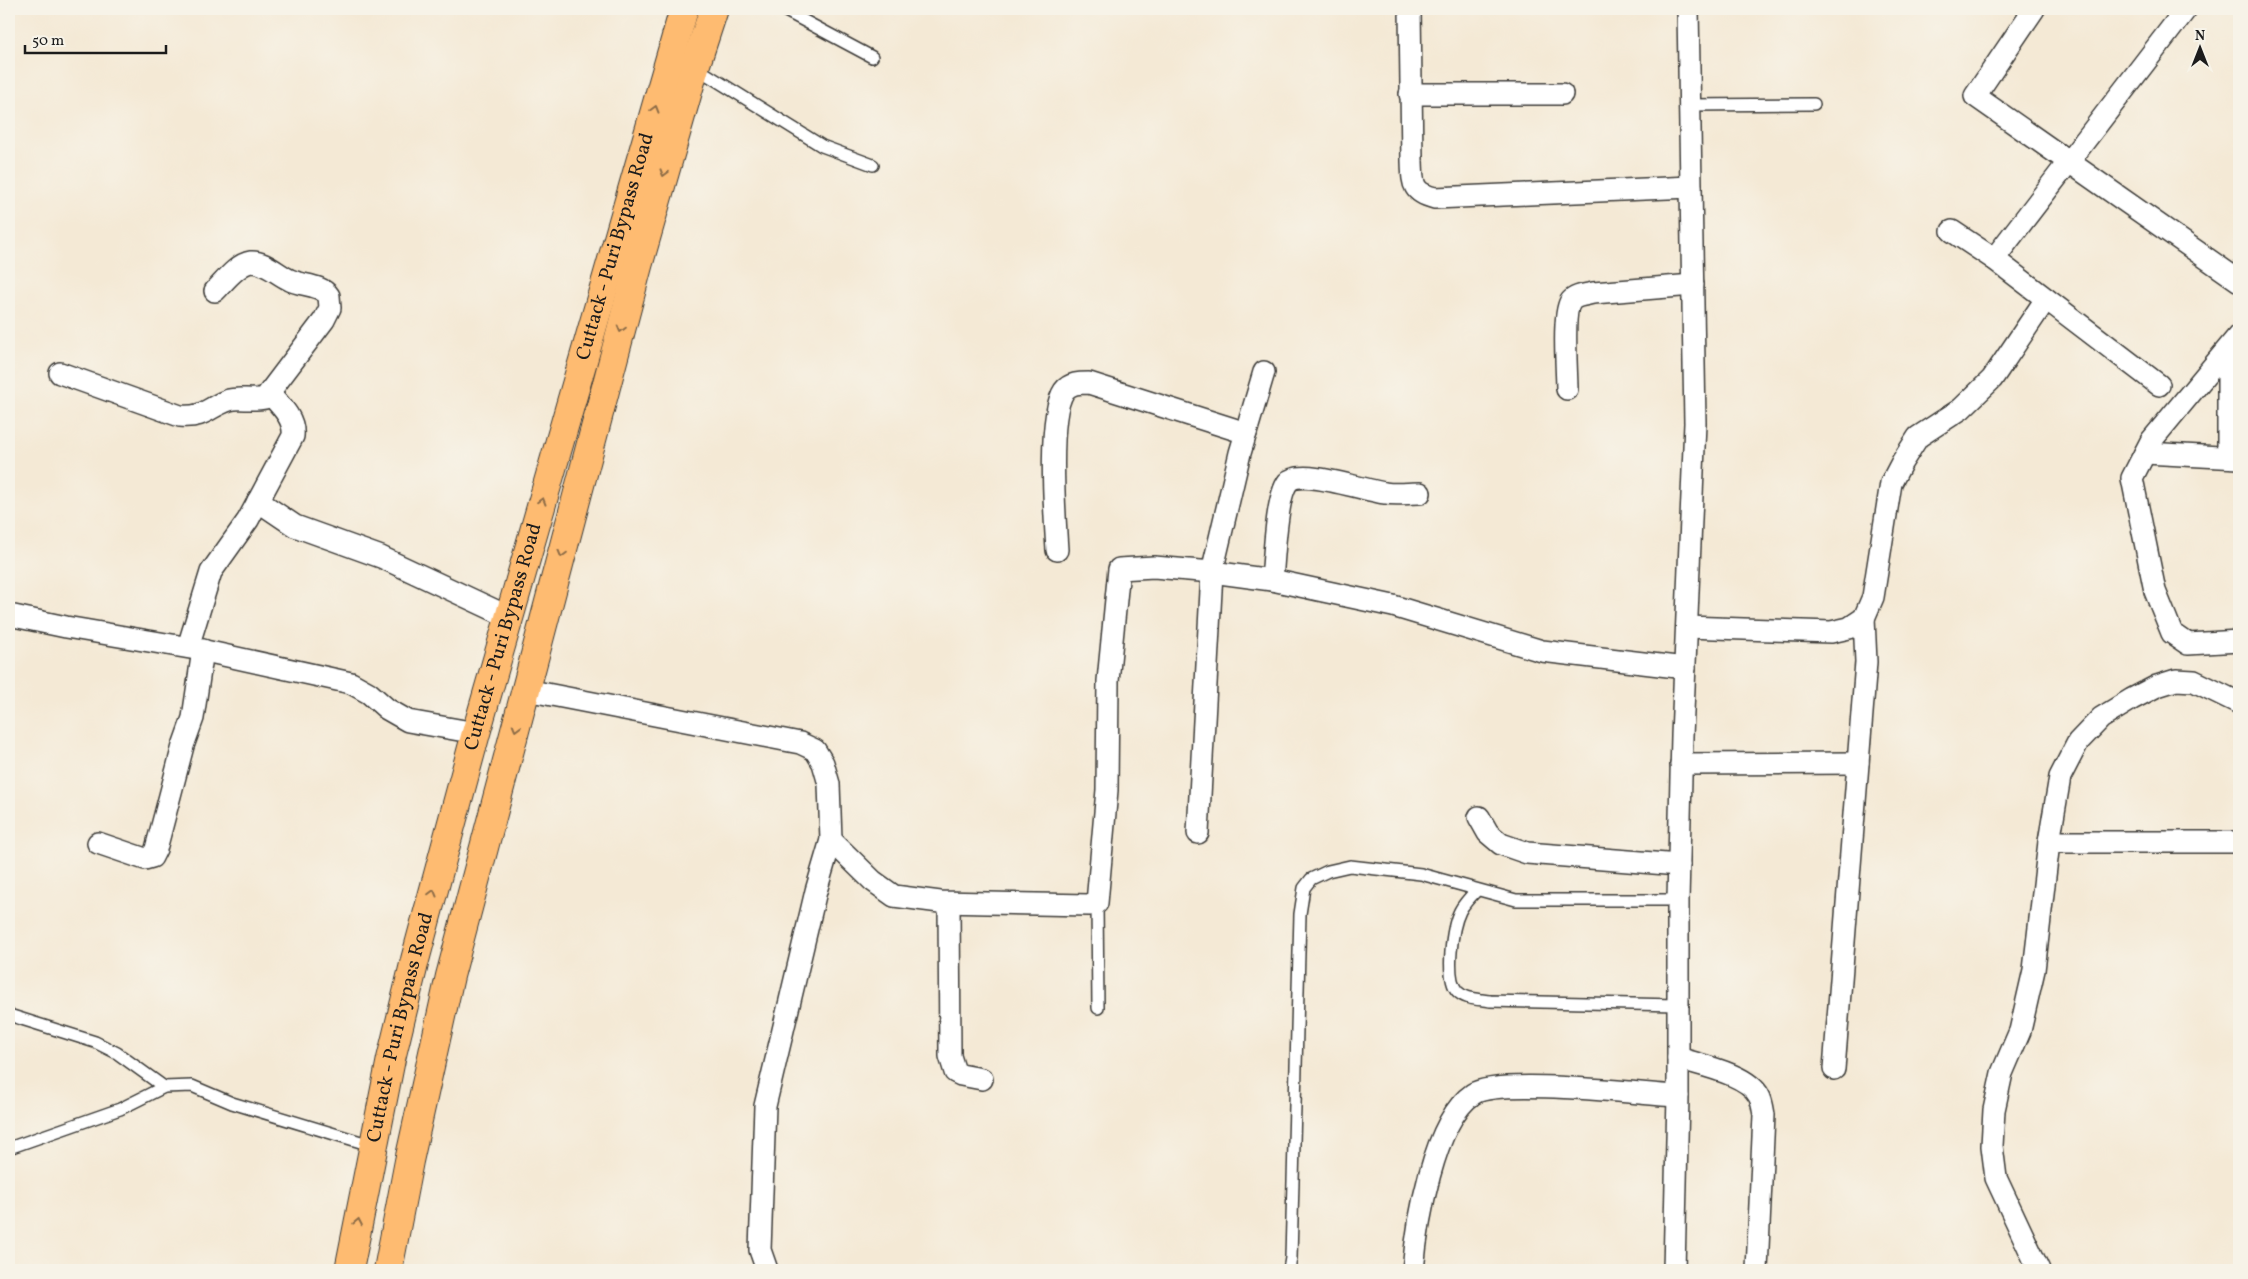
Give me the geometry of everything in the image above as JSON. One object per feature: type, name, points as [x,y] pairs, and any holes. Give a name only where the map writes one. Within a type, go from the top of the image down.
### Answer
[{"type":"highway","name":"Cuttack - Puri Bypass Road","points":[[348,1270],[415,960],[476,733],[684,9]]},
{"type":"highway","name":"Cuttack - Puri Bypass Road","points":[[388,1270],[408,1161],[450,976],[635,276],[695,67],[714,9]]},
{"type":"street","points":[[1410,9],[1413,181],[1416,189],[1421,194],[1434,198],[1692,187]]},
{"type":"street","points":[[1674,1270],[1678,1096],[1678,900],[1695,422],[1688,9]]},
{"type":"street","points":[[2034,9],[1975,96],[2239,281]]},
{"type":"street","points":[[1994,259],[2186,9]]},
{"type":"street","points":[[1410,94],[1562,94]]},
{"type":"street","points":[[1952,231],[1994,259],[2159,386]]},
{"type":"street","points":[[60,373],[180,416],[192,417],[205,414],[228,400],[235,398],[255,400],[265,398],[270,394],[324,320],[330,308],[329,296],[319,288],[291,281],[262,264],[253,262],[239,268],[215,291]]},
{"type":"street","points":[[1567,389],[1566,317],[1570,302],[1577,297],[1593,293],[1693,285]]},
{"type":"street","points":[[1834,1069],[1866,662],[1864,618],[1873,597],[1891,483],[1918,437],[1961,409],[1992,379],[2046,299]]},
{"type":"street","points":[[2234,343],[2151,441],[2132,478],[2155,591],[2172,633],[2188,644],[2239,641]]},
{"type":"street","points":[[2145,453],[2234,458],[2234,343]]},
{"type":"street","points":[[1198,833],[1212,572],[1246,432],[1264,372]]},
{"type":"street","points":[[1057,550],[1053,473],[1055,436],[1059,401],[1065,389],[1074,383],[1088,383],[1246,432]]},
{"type":"street","points":[[98,843],[145,859],[152,856],[156,849],[183,746],[193,718],[196,649],[211,572],[248,520],[293,436],[294,428],[284,409],[270,394]]},
{"type":"street","points":[[1272,580],[1281,502],[1288,483],[1293,478],[1318,478],[1388,494],[1420,493]]},
{"type":"street","points":[[258,501],[295,526],[381,557],[509,617]]},
{"type":"street","points":[[831,840],[873,881],[894,896],[950,903],[1097,903],[1107,790],[1108,681],[1119,569],[1154,567],[1272,580],[1393,606],[1542,651],[1685,668]]},
{"type":"street","points":[[9,615],[66,627],[196,649],[351,683],[370,693],[386,709],[408,721],[476,733]]},
{"type":"street","points":[[1687,627],[1830,632],[1849,628],[1864,618]]},
{"type":"street","points":[[2039,1270],[1996,1178],[1992,1146],[1994,1110],[2002,1073],[2020,1031],[2034,970],[2049,842],[2060,777],[2078,742],[2101,718],[2132,699],[2176,680],[2194,681],[2239,703]]},
{"type":"street","points":[[526,690],[800,743],[814,750],[823,763],[829,784],[831,840],[816,891],[765,1106],[760,1250],[767,1270]]},
{"type":"street","points":[[1682,764],[1858,763]]},
{"type":"street","points":[[1479,817],[1488,832],[1501,844],[1527,853],[1679,865]]},
{"type":"street","points":[[2049,842],[2239,842]]},
{"type":"street","points":[[950,903],[950,1056],[955,1072],[982,1079]]},
{"type":"street","points":[[1678,1058],[1727,1073],[1750,1085],[1759,1096],[1764,1115],[1757,1270]]},
{"type":"street","points":[[1413,1270],[1416,1231],[1435,1152],[1457,1111],[1473,1093],[1492,1087],[1519,1086],[1678,1096]]},
{"type":"lane","points":[[782,9],[872,57]]},
{"type":"lane","points":[[695,67],[822,146],[873,165]]},
{"type":"lane","points":[[1690,105],[1814,104]]},
{"type":"lane","points":[[1289,1270],[1291,1258],[1300,914],[1304,888],[1311,879],[1328,870],[1350,866],[1421,874],[1516,900],[1678,900]]},
{"type":"lane","points":[[1477,890],[1461,909],[1454,924],[1451,963],[1452,978],[1457,990],[1465,997],[1490,1001],[1677,1005]]},
{"type":"lane","points":[[1097,903],[1098,1008]]},
{"type":"lane","points":[[9,1015],[96,1042],[117,1053],[164,1087]]},
{"type":"lane","points":[[9,1148],[120,1108],[164,1087],[192,1086],[232,1103],[374,1146]]}]
